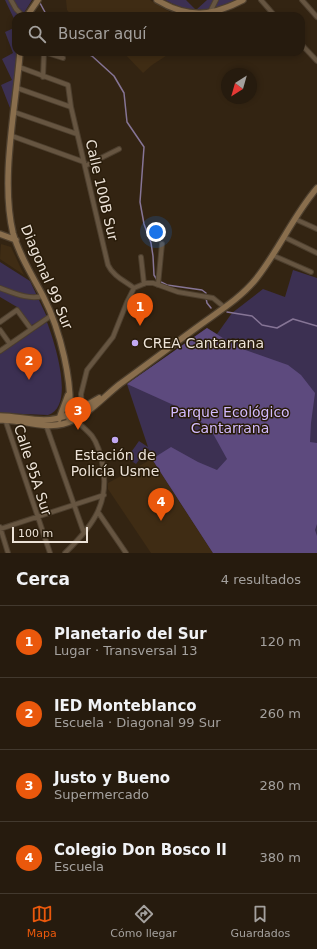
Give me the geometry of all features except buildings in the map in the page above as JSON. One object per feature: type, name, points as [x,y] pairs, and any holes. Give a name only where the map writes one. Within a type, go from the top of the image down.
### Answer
[{"type":"street","points":[[11,0],[19,12]]},
{"type":"street","points":[[30,12],[38,0]]},
{"type":"street","points":[[157,0],[183,12]]},
{"type":"street","points":[[210,12],[216,0]]},
{"type":"street","points":[[210,12],[227,8],[243,0]]},
{"type":"street","points":[[261,0],[272,12]]},
{"type":"street","points":[[302,0],[317,17]]},
{"type":"street","points":[[305,48],[317,61]]},
{"type":"street","name":"Diagonal 99 Sur","points":[[20,56],[12,136],[9,201],[11,220],[22,257],[52,315],[62,347],[70,391],[69,422]]},
{"type":"street","points":[[19,67],[44,77],[44,56]]},
{"type":"street","points":[[57,56],[63,58]]},
{"type":"street","name":"Calle 100B Sur","points":[[44,77],[68,85],[71,107],[108,266],[115,275],[134,288]]},
{"type":"street","points":[[17,88],[71,107]]},
{"type":"street","points":[[14,112],[77,134]]},
{"type":"street","points":[[12,136],[85,164],[119,149]]},
{"type":"street","points":[[2,418],[46,425],[59,424],[69,422],[90,409],[108,393],[224,307],[256,279],[317,188]]},
{"type":"street","points":[[295,219],[317,229]]},
{"type":"street","points":[[0,234],[16,240]]},
{"type":"street","points":[[284,237],[317,253]]},
{"type":"street","points":[[158,285],[162,244]]},
{"type":"street","points":[[272,255],[311,272]]},
{"type":"street","points":[[141,257],[144,284]]},
{"type":"street","points":[[82,408],[81,394],[87,370],[113,337],[134,288],[152,283],[178,292],[213,298],[224,307]]},
{"type":"street","points":[[0,288],[29,298],[43,296]]},
{"type":"street","points":[[0,322],[16,310],[31,330]]},
{"type":"street","points":[[0,351],[52,315]]},
{"type":"street","points":[[0,330],[10,344]]},
{"type":"street","points":[[59,424],[70,391]]},
{"type":"street","points":[[2,418],[44,420],[60,418],[82,408],[108,393]]},
{"type":"street","name":"Calle 95A Sur","points":[[2,418],[50,553]]},
{"type":"street","points":[[65,553],[84,533],[98,512],[104,495],[104,476],[100,452],[92,436],[75,419]]},
{"type":"street","points":[[46,425],[84,533]]},
{"type":"street","points":[[8,553],[0,528],[104,495]]},
{"type":"street","points":[[98,512],[126,553]]},
{"type":"shaded area","points":[[66,0],[150,0],[170,12],[69,12]]},
{"type":"shaded area","points":[[127,56],[166,56],[152,65],[143,73]]},
{"type":"shaded area","points":[[1,244],[11,247],[24,275],[0,259]]},
{"type":"shaded area","points":[[152,459],[213,553],[151,553],[108,489],[108,483]]},
{"type":"green space","points":[[5,0],[32,0],[24,12],[12,12],[12,15]]},
{"type":"green space","points":[[165,0],[186,0],[195,9],[183,8]]},
{"type":"green space","points":[[207,0],[236,0],[218,7],[197,10]]},
{"type":"green space","points":[[12,29],[12,50],[5,32]]},
{"type":"green space","points":[[12,54],[12,56],[17,56],[12,108],[10,108],[1,85],[12,80],[2,59]]},
{"type":"green space","points":[[0,262],[30,281],[47,317],[30,326],[17,307],[0,297]]},
{"type":"green space","name":"Parque Ecológico Cantarrana","points":[[293,270],[317,278],[317,553],[213,553],[152,459],[148,448],[136,464],[127,458],[139,441],[148,447],[127,384],[207,328],[217,334],[232,313],[263,289],[285,297]]},
{"type":"green space","points":[[47,322],[61,372],[61,399],[56,409],[48,415],[0,413],[0,354]]},
{"type":"green space","name":"Parque Ecológico Cantarrana","points":[[207,328],[237,347],[288,365],[301,375],[315,393],[310,442],[317,443],[317,524],[315,530],[317,536],[317,553],[213,553],[152,459],[171,447],[198,462],[217,470],[227,459],[211,430],[189,412],[127,384]]},
{"type":"waterway","points":[[40,3],[45,12]]},
{"type":"waterway","points":[[92,56],[114,76],[124,93],[127,122],[144,147],[140,202],[144,224],[151,243],[154,275],[157,280]]},
{"type":"waterway","points":[[161,282],[167,285],[202,290],[206,293]]},
{"type":"waterway","points":[[206,298],[207,303],[211,308]]},
{"type":"waterway","points":[[227,312],[252,316],[262,325],[277,328],[293,319],[317,326]]},
{"type":"place","name":"Planetario del Sur","points":[[140,326]]},
{"type":"place","name":"CREA Cantarrana","points":[[135,343]]},
{"type":"place","name":"IED Monteblanco","points":[[29,380]]},
{"type":"place","name":"Justo y Bueno","points":[[78,430]]},
{"type":"place","name":"Estación de Policía Usme","points":[[115,440]]},
{"type":"place","name":"Colegio Don Bosco II","points":[[161,521]]}]
